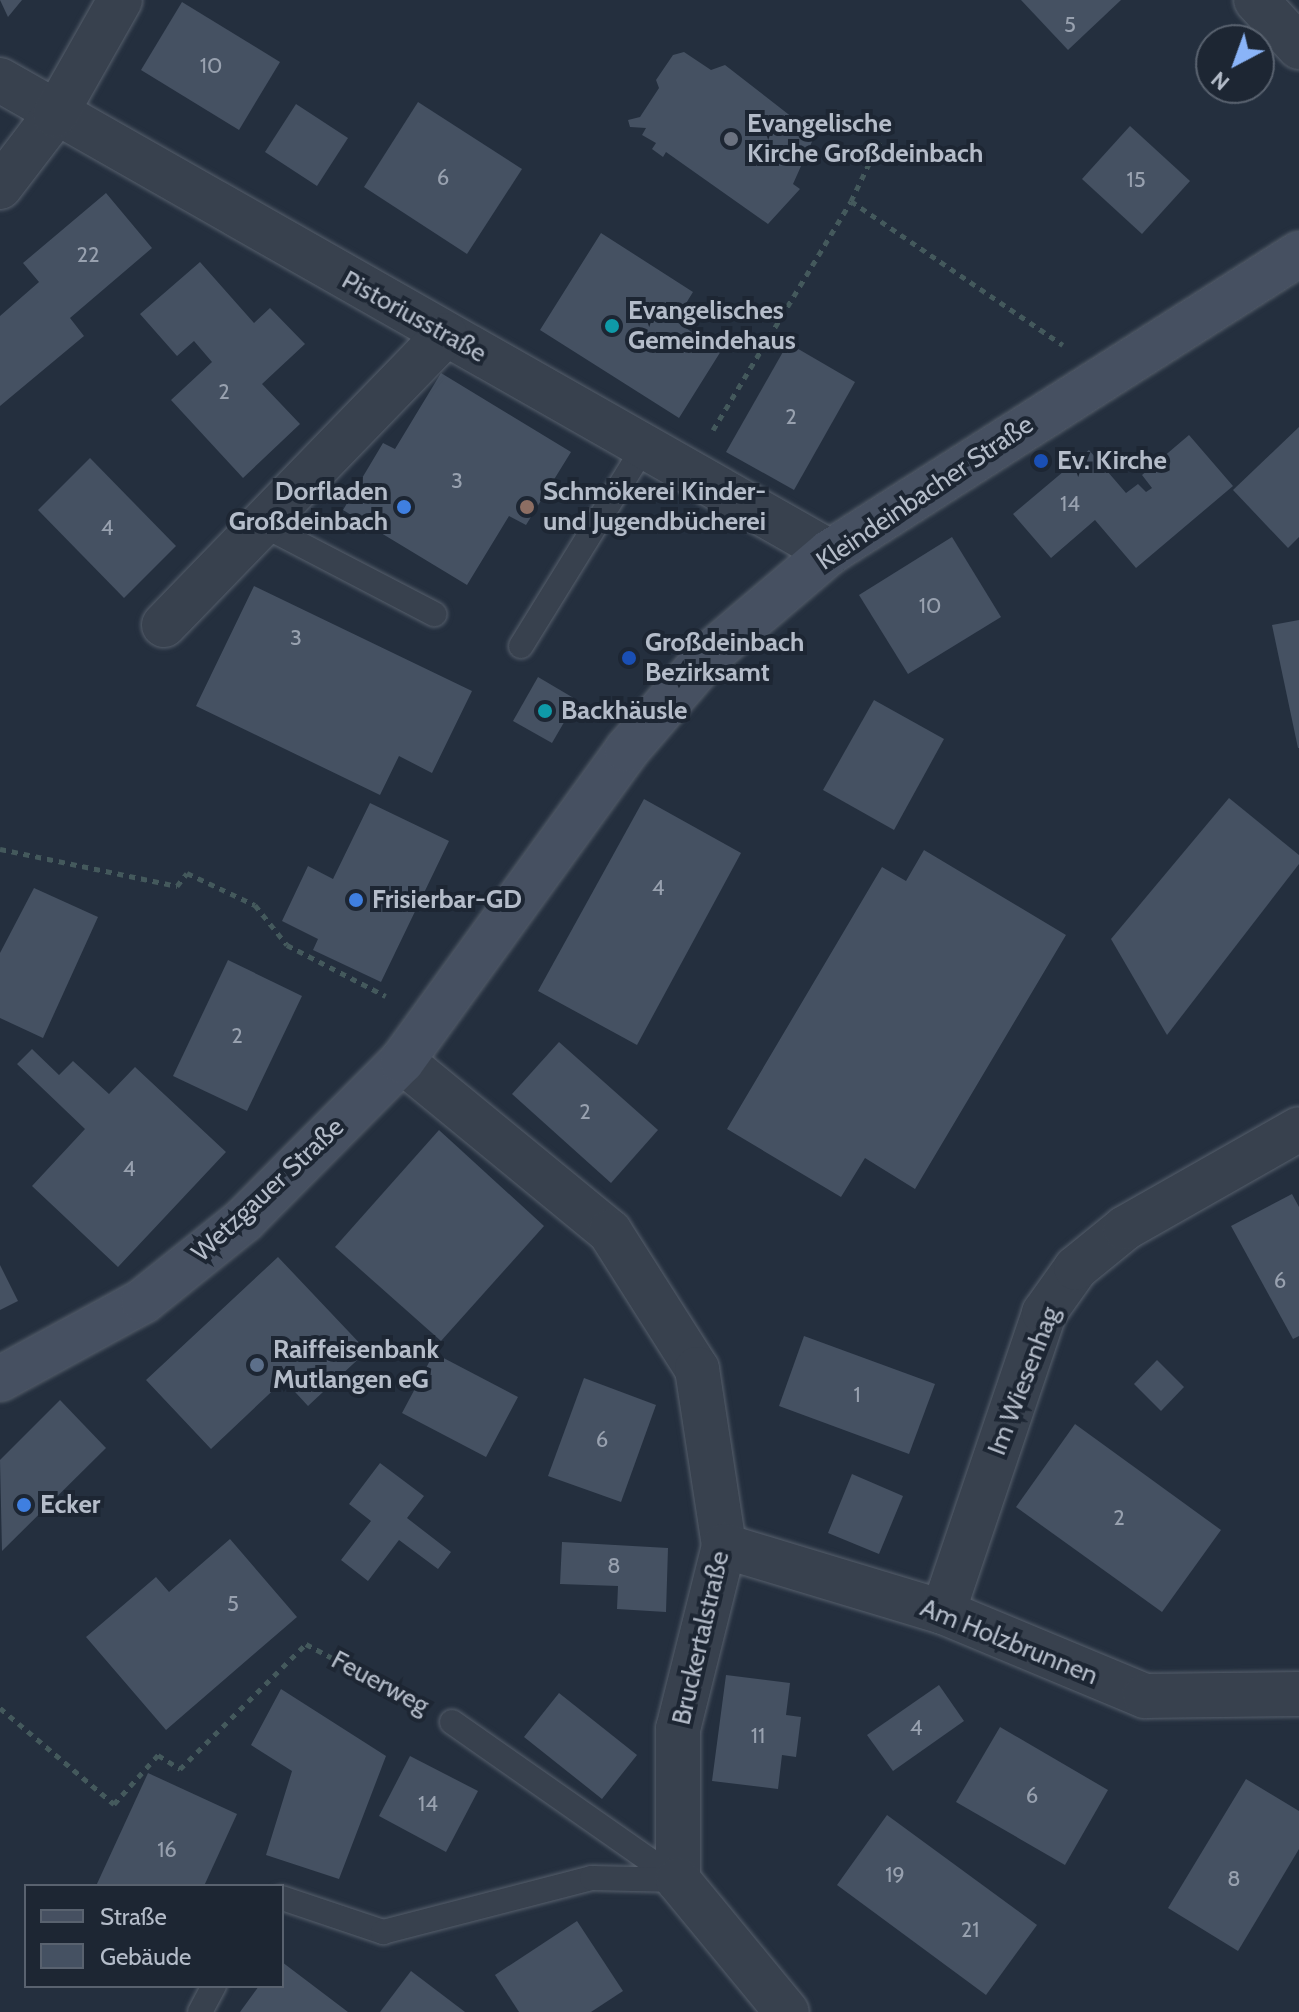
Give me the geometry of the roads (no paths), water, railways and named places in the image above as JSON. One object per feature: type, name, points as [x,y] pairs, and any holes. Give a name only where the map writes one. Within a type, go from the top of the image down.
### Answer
[{"type":"street","points":[[0,187],[55,115],[120,0]]},
{"type":"street","points":[[1256,0],[1299,47]]},
{"type":"street","name":"Pistoriusstraße","points":[[0,80],[55,115],[830,552]]},
{"type":"street","name":"Kleindeinbacher Straße","points":[[402,1061],[627,750],[710,654],[830,552],[1103,373],[1299,254]]},
{"type":"street","points":[[164,625],[265,526],[445,335]]},
{"type":"street","name":"Wetzgauer Straße","points":[[0,1379],[143,1301],[244,1220],[402,1061]]},
{"type":"street","name":"Bruckertalstraße","points":[[402,1061],[610,1232],[697,1369],[724,1546],[678,1729],[678,1880]]},
{"type":"street","name":"Im Wiesenhag","points":[[943,1612],[1044,1313],[1076,1268],[1125,1228],[1299,1129]]},
{"type":"street","name":"Am Holzbrunnen","points":[[724,1546],[943,1612],[1145,1696],[1299,1694]]},
{"type":"street","points":[[678,1880],[787,2012]]},
{"type":"lane","points":[[521,646],[644,447]]},
{"type":"lane","points":[[265,526],[434,614]]},
{"type":"lane","name":"Feuerweg","points":[[452,1722],[678,1880]]},
{"type":"lane","points":[[284,1899],[383,1932],[592,1878],[678,1880]]},
{"type":"lane","points":[[200,2012],[213,1988]]},
{"type":"place","name":"Evangelische Kirche Großdeinbach","points":[[731,139]]},
{"type":"place","name":"Evangelisches Gemeindehaus","points":[[612,326]]},
{"type":"place","name":"Ev. Kirche","points":[[1041,461]]},
{"type":"place","name":"Dorfladen Großdeinbach","points":[[404,507]]},
{"type":"place","name":"Schmökerei Kinder- und Jugendbücherei","points":[[527,507]]},
{"type":"place","name":"Großdeinbach Bezirksamt","points":[[629,658]]},
{"type":"place","name":"Backhäusle","points":[[545,711]]},
{"type":"place","name":"Frisierbar-GD","points":[[356,900]]},
{"type":"place","name":"Raiffeisenbank Mutlangen eG","points":[[257,1365]]},
{"type":"place","name":"Ecker","points":[[24,1505]]}]
